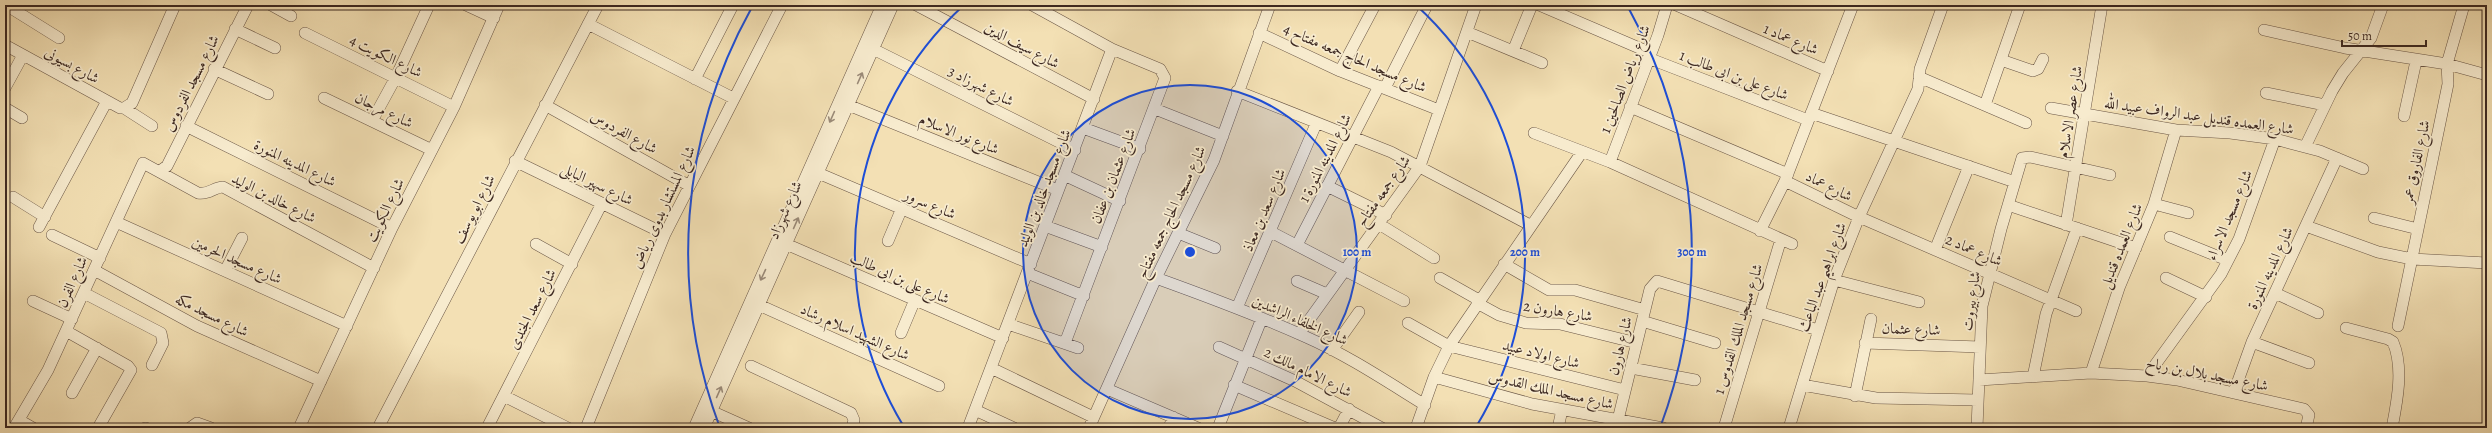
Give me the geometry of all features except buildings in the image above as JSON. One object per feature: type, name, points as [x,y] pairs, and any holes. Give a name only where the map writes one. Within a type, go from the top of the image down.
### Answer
[{"type":"street","points":[[6,5],[59,38]]},
{"type":"street","points":[[124,108],[132,103],[175,5]]},
{"type":"street","name":"شارع مسجد الفردوس","points":[[160,171],[167,166],[248,5]]},
{"type":"street","points":[[271,5],[291,16]]},
{"type":"street","points":[[372,121],[396,77],[429,5]]},
{"type":"street","points":[[466,5],[494,18]]},
{"type":"street","name":"شارع الكويت","points":[[299,428],[392,228],[454,107],[499,5]]},
{"type":"street","name":"شارع ابو يوسف","points":[[378,428],[515,161],[598,5]]},
{"type":"street","points":[[695,79],[733,5]]},
{"type":"street","name":"شارع المستشار بدوى رياض","points":[[586,428],[665,234],[688,185],[782,5]]},
{"type":"street","name":"شارع شهرزاد","points":[[704,428],[759,306],[775,259],[786,244],[848,105],[882,5]]},
{"type":"street","name":"شارع شهرزاد","points":[[694,428],[775,259],[862,62],[873,49],[893,5]]},
{"type":"street","name":"شارع سيف الدين","points":[[916,5],[1094,99]]},
{"type":"street","name":"شارع مسجد الحاج جمعه مفتاح","points":[[1089,428],[1156,278],[1223,136],[1237,91],[1270,5]]},
{"type":"street","points":[[1340,72],[1375,5]]},
{"type":"street","name":"شارع المدينه المنورة 1","points":[[1297,245],[1353,136],[1427,5]]},
{"type":"street","name":"شارع جمعه مفتاح","points":[[1299,334],[1420,166],[1476,5]]},
{"type":"street","points":[[1514,51],[1532,5]]},
{"type":"street","name":"شارع على بن ابى طالب 1","points":[[1539,5],[1650,56],[1810,117]]},
{"type":"street","name":"شارع رياض الصالحين 1","points":[[1610,162],[1665,15],[1667,5]]},
{"type":"street","name":"شارع عماد 1","points":[[1676,5],[1828,70]]},
{"type":"street","points":[[1760,231],[1786,177],[1853,5]]},
{"type":"street","name":"شارع ابراهيم عبد الباعث","points":[[1789,428],[1834,280],[1859,217],[1918,89],[1919,77],[1943,5]]},
{"type":"street","points":[[1985,105],[2020,5]]},
{"type":"street","name":"شارع عصر الاسلام","points":[[2033,377],[2041,336],[2071,226],[2076,167],[2102,5]]},
{"type":"street","points":[[2305,147],[2325,105],[2343,73],[2371,38],[2383,5]]},
{"type":"street","name":"شارع الفاروق عمر","points":[[2398,326],[2448,84],[2447,64],[2464,5]]},
{"type":"street","points":[[1036,6],[1112,49]]},
{"type":"street","points":[[588,24],[733,98]]},
{"type":"street","points":[[235,29],[275,48]]},
{"type":"street","points":[[2264,30],[2344,48],[2363,49],[2416,61],[2447,64],[2487,75]]},
{"type":"street","points":[[1467,32],[1542,63]]},
{"type":"street","name":"شارع الكويت 4","points":[[304,33],[396,77],[454,107]]},
{"type":"street","name":"شارع مسجد الحاج جمعه مفتاح 4","points":[[1259,33],[1340,72],[1439,110]]},
{"type":"street","name":"شارع بسيونى","points":[[5,45],[120,108],[124,108],[152,126]]},
{"type":"street","name":"شارع شهرزاد 3","points":[[873,49],[1075,150]]},
{"type":"street","name":"شارع مسجد خالد بن الوليد","points":[[968,428],[1058,190],[1075,150],[1112,49]]},
{"type":"street","name":"شارع عثمان بن عفان","points":[[1065,343],[1165,84],[1164,73],[1160,69],[1112,49]]},
{"type":"street","points":[[5,88],[24,56]]},
{"type":"street","points":[[2001,60],[2033,72],[2038,69],[2043,58]]},
{"type":"street","points":[[2404,116],[2416,61]]},
{"type":"street","points":[[214,70],[268,94]]},
{"type":"street","points":[[1919,77],[2026,123]]},
{"type":"street","points":[[1237,91],[1316,124],[1353,136],[1420,166],[1530,225]]},
{"type":"street","points":[[2266,93],[2325,105]]},
{"type":"street","name":"شارع مرجان","points":[[324,98],[432,150]]},
{"type":"street","points":[[39,227],[107,101]]},
{"type":"street","name":"شارع الفردوس","points":[[545,105],[688,185]]},
{"type":"street","name":"شارع نور الاسلام","points":[[848,105],[1058,190]]},
{"type":"street","name":"شارع عماد","points":[[1630,107],[1786,177],[1859,217]]},
{"type":"street","points":[[5,108],[22,118]]},
{"type":"street","name":"شارع العمده قنديل عبد الرواف عبيد الله","points":[[2051,108],[2176,130],[2230,133],[2275,139],[2305,147],[2363,169]]},
{"type":"street","points":[[1155,109],[1223,136]]},
{"type":"street","points":[[1810,117],[1895,140],[2016,182]]},
{"type":"street","name":"شارع سعد بن معاذ","points":[[1237,308],[1271,232],[1316,124]]},
{"type":"street","name":"شارع المدينه المنورة","points":[[186,126],[392,228]]},
{"type":"street","points":[[1083,128],[1140,148]]},
{"type":"street","name":"شارع العمده قنديل","points":[[2090,373],[2119,288],[2154,204],[2176,130]]},
{"type":"street","points":[[1534,133],[1610,162],[1760,231],[1792,244]]},
{"type":"street","name":"شارع مسجد الاسراء","points":[[2148,376],[2206,297],[2228,260],[2239,239],[2275,139]]},
{"type":"street","points":[[1416,428],[1434,377],[1449,346],[1530,225],[1582,152]]},
{"type":"street","name":"شارع بيروت","points":[[1977,428],[1982,306],[2008,205],[2016,182],[2020,162],[2026,156],[2076,167]]},
{"type":"street","name":"شارع المدينه المنورة","points":[[2234,392],[2252,342],[2337,158]]},
{"type":"street","name":"شارع سهير البابلى","points":[[515,161],[665,234]]},
{"type":"street","name":"شارع الفرن","points":[[15,425],[48,370],[100,258],[141,164],[146,163],[160,171]]},
{"type":"street","points":[[1935,250],[1969,166]]},
{"type":"street","points":[[2076,167],[2110,175]]},
{"type":"street","name":"شارع خالد بن الوليد","points":[[160,171],[198,194],[206,194],[216,188],[223,187],[374,268]]},
{"type":"street","name":"شارع سرور","points":[[818,173],[902,208],[1029,268],[1084,296]]},
{"type":"street","points":[[1064,175],[1120,201]]},
{"type":"street","points":[[1327,186],[1382,219],[1434,258]]},
{"type":"street","points":[[13,196],[45,217]]},
{"type":"street","name":"شارع سعد الجندى","points":[[488,428],[602,204]]},
{"type":"street","points":[[2154,204],[2188,213]]},
{"type":"street","points":[[2008,205],[2136,248]]},
{"type":"street","points":[[888,241],[902,208]]},
{"type":"street","name":"شارع عماد 2","points":[[1859,217],[1990,272],[2076,311]]},
{"type":"street","points":[[2374,218],[2418,229]]},
{"type":"street","name":"شارع مسجد الحرمين","points":[[116,222],[347,326]]},
{"type":"street","points":[[1045,226],[1102,247]]},
{"type":"street","points":[[2306,226],[2378,252],[2412,259],[2487,263]]},
{"type":"street","points":[[1271,232],[1345,269],[1404,301]]},
{"type":"street","points":[[1178,233],[1215,248]]},
{"type":"street","points":[[52,235],[100,258]]},
{"type":"street","points":[[2170,237],[2228,260]]},
{"type":"street","points":[[225,271],[242,238]]},
{"type":"street","name":"شارع مسجد الملك القدوس 1","points":[[1724,428],[1781,239]]},
{"type":"street","points":[[536,244],[572,264]]},
{"type":"street","name":"شارع على بن ابى طالب","points":[[786,244],[914,302],[1002,338]]},
{"type":"street","points":[[1504,264],[1549,290],[1575,290],[1645,310]]},
{"type":"street","name":"شارع مسجد مكه","points":[[94,270],[197,326],[321,381]]},
{"type":"street","name":"شارع الخلفاء الراشدين","points":[[1156,278],[1237,308],[1299,334],[1332,350],[1425,405]]},
{"type":"street","name":"شارع هارون 2","points":[[1440,278],[1500,315],[1526,323],[1560,324],[1637,343]]},
{"type":"street","points":[[2166,278],[2206,297]]},
{"type":"street","points":[[1834,280],[1919,302]]},
{"type":"street","points":[[1297,281],[1327,294]]},
{"type":"street","name":"شارع هارون","points":[[1617,424],[1652,284],[1657,281],[1663,282],[1759,312]]},
{"type":"street","points":[[84,293],[161,333],[162,343],[152,365]]},
{"type":"street","points":[[2274,293],[2318,313]]},
{"type":"street","points":[[33,302],[72,319]]},
{"type":"street","points":[[901,333],[914,302]]},
{"type":"street","name":"شارع الشهيد اسلام رشاد","points":[[759,306],[939,386]]},
{"type":"street","points":[[1332,350],[1359,312]]},
{"type":"street","points":[[1759,312],[1818,330]]},
{"type":"street","points":[[1218,428],[1262,318]]},
{"type":"street","points":[[1855,396],[1865,343],[1872,319]]},
{"type":"street","points":[[1642,321],[1715,343]]},
{"type":"street","name":"شارع اولاد عبيد","points":[[1408,323],[1449,346],[1625,390]]},
{"type":"street","points":[[1008,324],[1078,348]]},
{"type":"street","points":[[2346,328],[2394,342],[2398,365],[2398,398],[2393,428]]},
{"type":"street","points":[[66,331],[128,366],[131,370],[98,428]]},
{"type":"street","points":[[2252,342],[2309,363]]},
{"type":"street","name":"شارع عثمان","points":[[1865,343],[1980,347]]},
{"type":"street","name":"شارع الامام مالك 2","points":[[1219,347],[1350,409],[1382,428]]},
{"type":"street","points":[[72,393],[97,348]]},
{"type":"street","points":[[751,366],[851,413],[854,420],[852,428]]},
{"type":"street","points":[[991,368],[1094,417]]},
{"type":"street","points":[[1631,368],[1695,380]]},
{"type":"street","name":"شارع مسجد بلال بن رباح","points":[[1979,380],[2090,373],[2148,376],[2234,392],[2307,411],[2309,415],[2306,428]]},
{"type":"street","name":"شارع مسجد الملك القدوس","points":[[1434,377],[1532,404],[1617,424],[1663,428]]},
{"type":"street","points":[[1234,385],[1335,428]]},
{"type":"street","points":[[1802,385],[1855,396],[1978,400]]},
{"type":"street","points":[[1107,389],[1198,428]]},
{"type":"street","points":[[504,396],[568,428]]},
{"type":"street","points":[[1339,428],[1350,409]]},
{"type":"street","points":[[976,410],[1014,428]]},
{"type":"street","points":[[1558,428],[1562,410]]},
{"type":"street","points":[[711,411],[749,428]]},
{"type":"street","points":[[1169,428],[1173,417]]},
{"type":"street","points":[[5,423],[33,428]]},
{"type":"street","points":[[190,428],[197,423],[211,428]]}]
